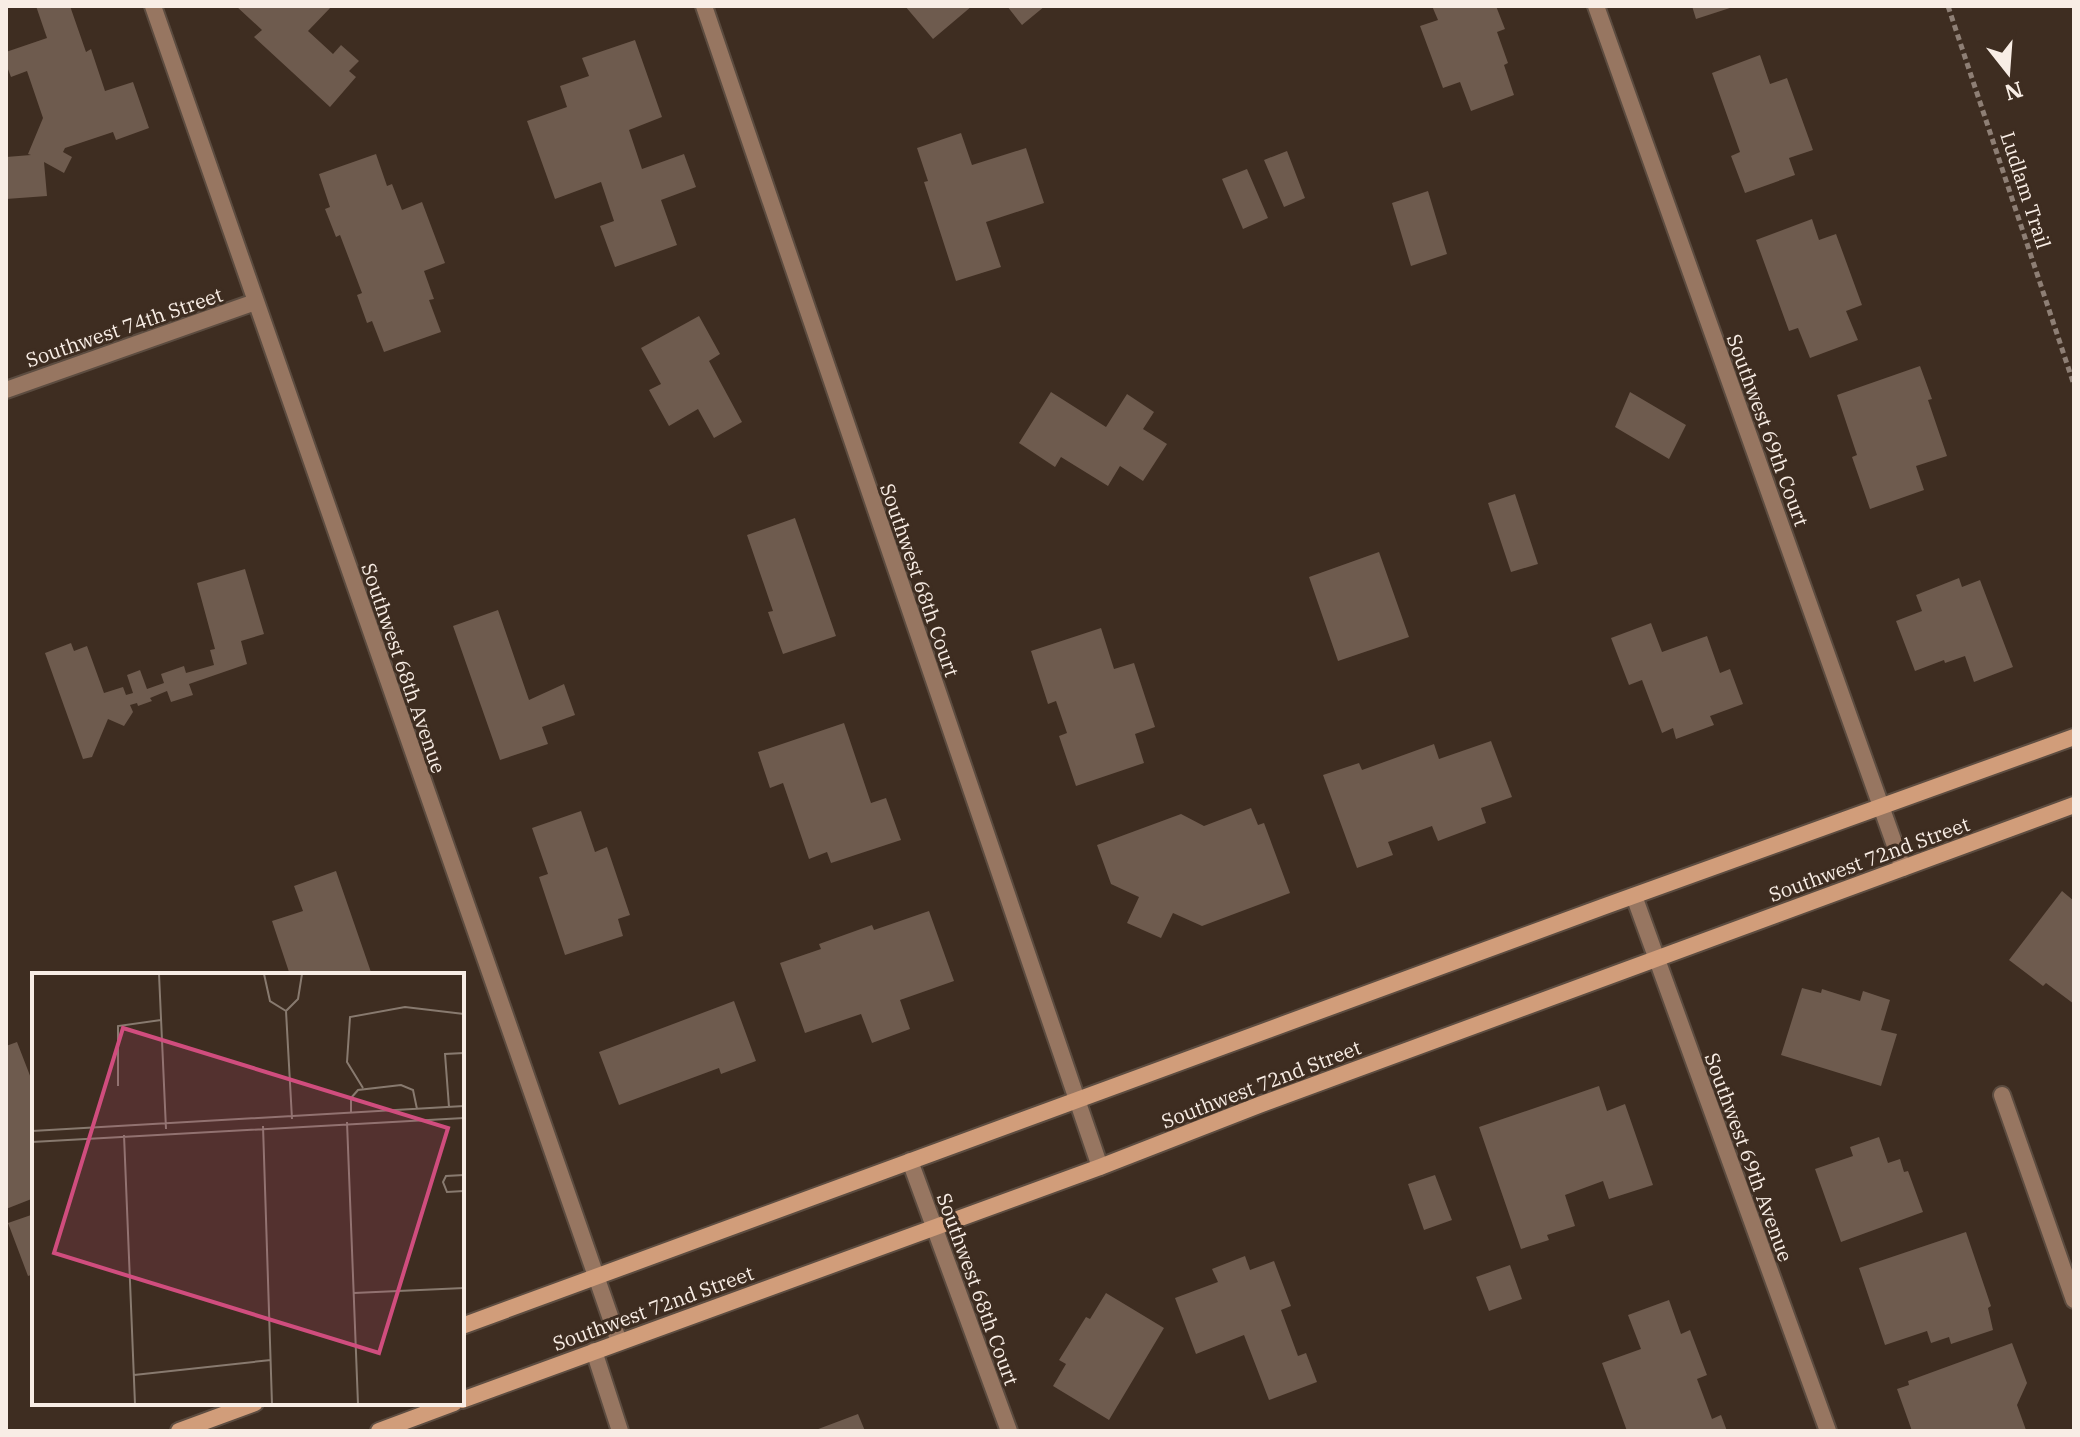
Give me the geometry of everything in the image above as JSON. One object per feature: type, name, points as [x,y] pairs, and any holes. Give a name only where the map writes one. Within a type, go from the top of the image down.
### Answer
[{"type":"main road","points":[[464,1325],[2074,737]]},
{"type":"main road","name":"Southwest 72nd Street","points":[[464,1399],[2074,805]]},
{"type":"main road","points":[[179,1431],[250,1405]]},
{"type":"main road","points":[[379,1431],[449,1405]]},
{"type":"street","name":"Southwest 68th Avenue","points":[[153,6],[619,1342]]},
{"type":"street","name":"Southwest 68th Court","points":[[704,6],[1100,1167]]},
{"type":"street","name":"Southwest 69th Court","points":[[1596,6],[1903,868]]},
{"type":"street","name":"Southwest 74th Street","points":[[6,390],[255,302]]},
{"type":"street","name":"Southwest 69th Avenue","points":[[1634,896],[1828,1431]]},
{"type":"street","points":[[2002,1095],[2074,1300]]},
{"type":"street","name":"Southwest 68th Court","points":[[910,1161],[1009,1431]]},
{"type":"street","points":[[594,1351],[620,1431]]},
{"type":"path","name":"Ludlam Trail","points":[[1948,6],[2074,385]]},
{"type":"building","points":[[36,6],[70,6],[86,52],[91,49],[105,91],[133,82],[149,128],[116,140],[113,132],[65,148],[63,152],[72,157],[64,173],[44,162],[47,196],[6,199],[6,157],[31,155],[28,154],[43,118],[27,71],[11,77],[6,64],[6,52],[47,38]]},
{"type":"building","points":[[236,6],[332,6],[308,31],[333,54],[341,45],[359,61],[349,71],[356,77],[330,107],[254,37],[262,30]]},
{"type":"building","points":[[905,6],[972,6],[933,39]]},
{"type":"building","points":[[1007,6],[1045,6],[1022,25]]},
{"type":"building","points":[[1432,6],[1496,6],[1505,29],[1497,32],[1508,63],[1504,65],[1514,95],[1471,111],[1460,82],[1443,88],[1420,26],[1438,20]]},
{"type":"building","points":[[1692,6],[1733,6],[1733,7],[1696,19]]},
{"type":"building","points":[[635,40],[662,117],[629,130],[642,169],[684,154],[696,187],[661,200],[677,245],[615,267],[600,226],[614,221],[601,182],[555,199],[527,121],[567,107],[560,86],[589,76],[582,58]]},
{"type":"building","points":[[1760,55],[1770,84],[1787,78],[1813,150],[1789,158],[1795,175],[1745,193],[1731,156],[1740,152],[1712,73]]},
{"type":"building","points":[[961,133],[972,165],[1026,148],[1044,203],[986,222],[1001,267],[956,281],[924,182],[928,181],[917,148]]},
{"type":"building","points":[[1287,151],[1305,198],[1284,207],[1264,160]]},
{"type":"building","points":[[376,154],[387,186],[392,184],[402,210],[422,202],[445,263],[424,271],[434,299],[429,300],[441,332],[384,352],[372,321],[367,323],[357,295],[362,293],[340,235],[336,237],[325,209],[330,207],[319,174]]},
{"type":"building","points":[[1247,169],[1268,218],[1243,229],[1222,179]]},
{"type":"building","points":[[1428,191],[1447,254],[1411,266],[1392,203]]},
{"type":"building","points":[[1812,219],[1819,240],[1836,234],[1862,305],[1846,311],[1858,340],[1810,358],[1798,328],[1789,331],[1756,240]]},
{"type":"building","points":[[699,316],[720,354],[709,361],[742,422],[714,438],[698,409],[669,426],[649,390],[661,384],[641,348]]},
{"type":"building","points":[[1920,366],[1947,456],[1916,466],[1924,490],[1870,509],[1852,457],[1857,455],[1837,395]]},
{"type":"building","points":[[1051,392],[1106,427],[1127,394],[1154,412],[1143,429],[1167,444],[1143,481],[1120,466],[1108,486],[1061,457],[1055,467],[1019,443]]},
{"type":"building","points":[[1630,392],[1686,425],[1669,459],[1615,427]]},
{"type":"building","points":[[1515,494],[1538,564],[1511,572],[1488,503]]},
{"type":"building","points":[[795,518],[836,636],[783,654],[768,612],[773,611],[747,535]]},
{"type":"building","points":[[1379,552],[1409,637],[1338,661],[1309,577]]},
{"type":"building","points":[[245,569],[264,634],[241,641],[247,664],[189,684],[193,695],[171,702],[167,691],[150,698],[152,701],[138,706],[137,703],[130,705],[133,712],[124,726],[108,719],[92,757],[83,759],[45,653],[71,643],[74,651],[87,646],[104,693],[123,687],[126,695],[133,693],[127,675],[140,670],[147,689],[164,683],[161,674],[184,666],[186,673],[214,665],[210,650],[215,649],[197,583]]},
{"type":"building","points":[[1959,578],[1962,587],[1980,580],[2013,667],[1974,682],[1965,656],[1915,671],[1896,621],[1922,611],[1916,595]]},
{"type":"building","points":[[498,610],[529,700],[564,684],[575,715],[542,727],[548,744],[500,760],[453,626]]},
{"type":"building","points":[[1651,623],[1662,652],[1707,636],[1720,673],[1730,669],[1743,704],[1710,716],[1714,725],[1676,739],[1673,728],[1662,733],[1642,680],[1629,685],[1611,638]]},
{"type":"building","points":[[1101,628],[1114,669],[1134,663],[1155,727],[1135,734],[1144,763],[1076,786],[1059,736],[1067,733],[1056,701],[1048,704],[1031,651]]},
{"type":"building","points":[[844,723],[871,803],[886,798],[901,840],[831,863],[827,852],[809,859],[783,783],[770,788],[758,752]]},
{"type":"building","points":[[1491,741],[1512,797],[1481,808],[1486,823],[1438,841],[1432,826],[1388,842],[1393,855],[1357,868],[1323,775],[1359,763],[1362,770],[1434,744],[1439,759]]},
{"type":"building","points":[[1251,808],[1258,825],[1264,823],[1290,893],[1202,926],[1173,913],[1161,938],[1127,923],[1139,897],[1111,884],[1097,845],[1181,814],[1204,826]]},
{"type":"building","points":[[581,811],[595,852],[607,847],[630,915],[618,919],[623,936],[565,955],[539,877],[548,874],[532,828]]},
{"type":"building","points":[[336,871],[371,973],[289,973],[272,921],[303,911],[294,886]]},
{"type":"building","points":[[2062,891],[2074,901],[2074,1004],[2046,983],[2043,986],[2009,960]]},
{"type":"building","points":[[929,911],[954,981],[900,1000],[910,1029],[872,1043],[861,1014],[805,1033],[780,963],[821,949],[819,944],[872,925],[874,930]]},
{"type":"building","points":[[1802,988],[1821,993],[1822,989],[1860,1001],[1863,991],[1890,1000],[1881,1030],[1897,1034],[1881,1086],[1781,1055]]},
{"type":"building","points":[[734,1001],[756,1061],[721,1074],[719,1068],[619,1105],[599,1052]]},
{"type":"building","points":[[17,1042],[32,1081],[32,1199],[6,1209],[6,1046]]},
{"type":"building","points":[[1599,1086],[1607,1111],[1625,1104],[1653,1185],[1609,1199],[1603,1181],[1565,1195],[1575,1226],[1547,1235],[1549,1240],[1521,1249],[1479,1127]]},
{"type":"building","points":[[1879,1137],[1888,1163],[1900,1159],[1904,1172],[1908,1171],[1923,1212],[1841,1242],[1815,1169],[1853,1156],[1850,1147]]},
{"type":"building","points":[[1435,1175],[1452,1220],[1424,1230],[1408,1184]]},
{"type":"building","points":[[32,1215],[32,1275],[28,1276],[8,1223]]},
{"type":"building","points":[[1966,1232],[1991,1306],[1988,1308],[1993,1330],[1951,1344],[1949,1337],[1931,1343],[1927,1331],[1885,1345],[1859,1268]]},
{"type":"building","points":[[1245,1256],[1250,1270],[1274,1261],[1291,1306],[1281,1310],[1298,1356],[1306,1353],[1317,1382],[1269,1400],[1244,1335],[1196,1354],[1175,1298],[1218,1282],[1212,1269]]},
{"type":"building","points":[[1510,1265],[1522,1299],[1489,1311],[1476,1277]]},
{"type":"building","points":[[1106,1293],[1164,1328],[1109,1420],[1053,1386],[1066,1364],[1059,1360],[1086,1317],[1090,1319]]},
{"type":"building","points":[[1669,1300],[1681,1334],[1690,1330],[1707,1375],[1697,1379],[1712,1419],[1721,1415],[1727,1431],[1627,1431],[1602,1363],[1641,1349],[1628,1315]]},
{"type":"building","points":[[2012,1343],[2027,1383],[2017,1405],[2026,1430],[1912,1431],[1897,1389],[1909,1385],[1908,1381]]},
{"type":"building","points":[[858,1414],[865,1431],[813,1431]]}]
